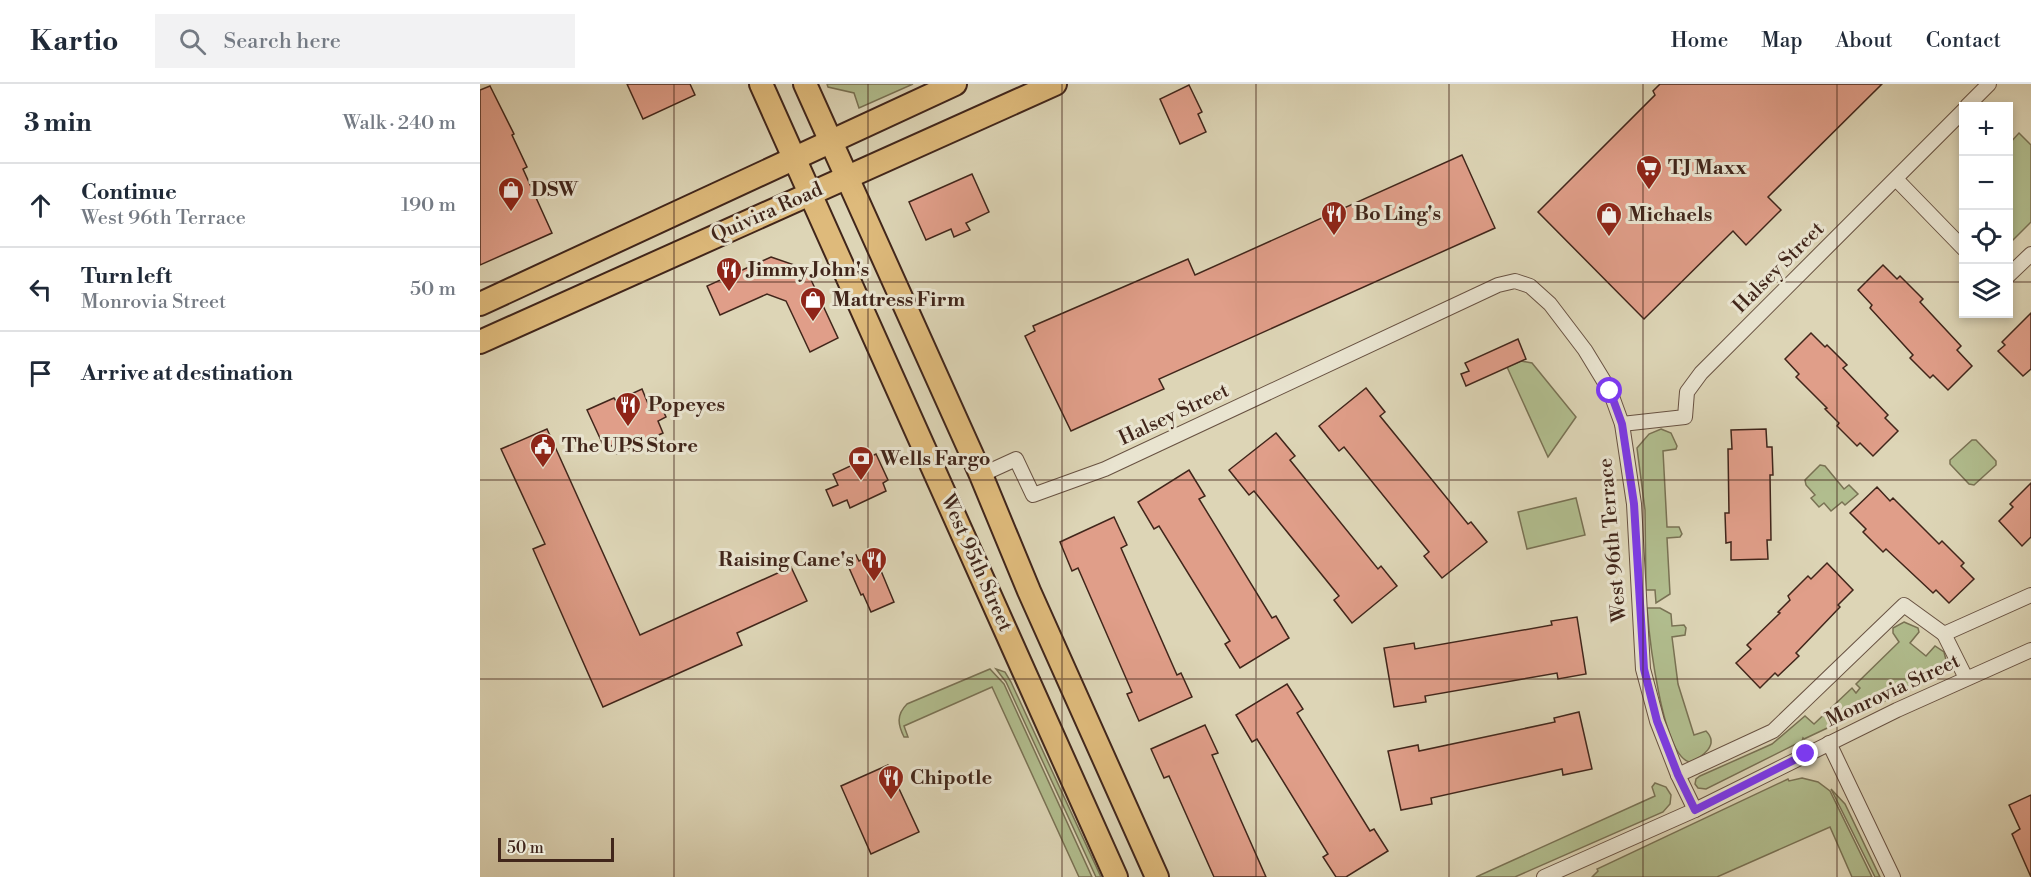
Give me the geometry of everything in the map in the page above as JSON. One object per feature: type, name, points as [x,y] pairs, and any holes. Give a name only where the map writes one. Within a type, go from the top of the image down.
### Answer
[{"type":"main road","name":"West 95th Street","points":[[761,84],[1116,877]]},
{"type":"main road","name":"West 95th Street","points":[[805,84],[981,475],[1029,591],[1156,877]]},
{"type":"main road","name":"Quivira Road","points":[[480,304],[955,84]]},
{"type":"main road","name":"Quivira Road","points":[[480,342],[1055,84]]},
{"type":"main road","points":[[603,246],[618,280]]},
{"type":"main road","points":[[1008,636],[1023,619],[1029,608],[1029,591]]},
{"type":"main road","points":[[1008,636],[1028,632],[1042,637],[1057,651]]},
{"type":"street","points":[[1971,102],[1989,84]]},
{"type":"street","name":"Halsey Street","points":[[1622,424],[1685,417],[1687,392],[1701,373],[1959,115]]},
{"type":"street","points":[[1896,179],[1959,244]]},
{"type":"street","points":[[2013,271],[2031,254]]},
{"type":"street","name":"West 96th Terrace","points":[[1400,331],[1498,285],[1515,281],[1530,286],[1550,304],[1585,350],[1610,391],[1622,424],[1634,504],[1644,669],[1657,721],[1678,775],[1695,810]]},
{"type":"street","name":"Halsey Street","points":[[981,475],[1016,459],[1033,495],[1105,469],[1400,331]]},
{"type":"street","points":[[1944,634],[2031,595]]},
{"type":"street","points":[[1678,775],[1773,731],[1904,605],[1944,634],[1966,678]]},
{"type":"street","name":"Monrovia Street","points":[[1544,877],[1695,810],[1829,742],[2031,650]]},
{"type":"street","points":[[1829,742],[1893,877]]},
{"type":"green space","points":[[827,84],[913,84],[859,108],[854,93],[828,87]]},
{"type":"green space","points":[[2019,133],[2031,145],[2031,222],[2013,240],[2013,156],[2013,140]]},
{"type":"green space","points":[[1521,361],[1532,363],[1576,417],[1548,457],[1507,367]]},
{"type":"green space","points":[[1661,429],[1671,433],[1677,446],[1676,449],[1663,451],[1667,527],[1679,527],[1682,534],[1680,537],[1667,538],[1670,594],[1656,603],[1655,590],[1646,590],[1645,510],[1637,448],[1649,434]]},
{"type":"green space","points":[[1972,440],[1976,440],[1996,461],[1996,465],[1974,485],[1969,484],[1950,464],[1950,460]]},
{"type":"green space","points":[[1820,465],[1825,466],[1844,489],[1849,485],[1858,494],[1845,505],[1842,502],[1831,511],[1824,503],[1819,507],[1811,498],[1815,495],[1806,485],[1805,480]]},
{"type":"green space","points":[[1576,498],[1585,535],[1527,549],[1518,512]]},
{"type":"green space","points":[[1647,608],[1660,608],[1671,614],[1672,626],[1684,625],[1686,628],[1685,635],[1672,637],[1678,684],[1694,735],[1706,731],[1711,741],[1704,754],[1690,762],[1680,755],[1665,718],[1654,667]]},
{"type":"green space","points":[[1904,622],[1918,628],[1919,632],[1910,643],[1926,656],[1935,646],[1944,652],[1947,664],[1944,673],[1803,738],[1802,741],[1706,789],[1698,788],[1695,784],[1696,779],[1700,776],[1772,744],[1805,716],[1814,724],[1852,688],[1856,693],[1860,688],[1856,684],[1899,642],[1893,633],[1893,628]]},
{"type":"green space","points":[[990,669],[1004,684],[1092,877],[1079,877],[992,687],[904,726],[908,737],[904,737],[899,720],[907,704]]},
{"type":"green space","points":[[996,669],[1005,672],[1011,682],[1101,877],[1096,877],[1006,682]]},
{"type":"green space","points":[[1802,778],[1818,782],[1830,791],[1872,877],[1852,877],[1830,827],[1717,877],[1592,877],[1598,871],[1597,869],[1788,779],[1789,781]]},
{"type":"green space","points":[[1655,783],[1666,787],[1671,795],[1670,804],[1663,812],[1515,877],[1476,877],[1655,796],[1652,787]]},
{"type":"green space","points":[[1831,789],[1845,804],[1880,877],[1875,877]]},
{"type":"building","points":[[627,84],[690,84],[695,95],[643,119]]},
{"type":"building","points":[[1660,84],[1882,84],[1768,197],[1781,210],[1746,245],[1733,231],[1644,319],[1538,212],[1655,95],[1653,91]]},
{"type":"building","points":[[1189,85],[1202,112],[1198,114],[1206,132],[1180,144],[1160,99]]},
{"type":"building","points":[[490,86],[514,134],[512,135],[527,167],[523,169],[552,233],[480,265],[480,90]]},
{"type":"building","points":[[1462,155],[1495,228],[1159,379],[1164,389],[1071,431],[1025,336],[1035,331],[1033,326],[1188,259],[1195,275]]},
{"type":"building","points":[[972,174],[989,212],[966,223],[970,230],[954,237],[951,229],[926,240],[909,202]]},
{"type":"building","points":[[771,257],[806,269],[838,338],[810,352],[786,301],[767,294],[720,315],[707,286]]},
{"type":"building","points":[[1883,265],[1897,279],[1900,276],[1923,299],[1920,302],[1961,346],[1957,350],[1972,366],[1948,390],[1933,375],[1930,378],[1910,358],[1913,355],[1870,308],[1872,305],[1858,290]]},
{"type":"building","points":[[2031,313],[2031,369],[2023,376],[1998,351],[2005,345],[2002,342]]},
{"type":"building","points":[[1811,333],[1847,365],[1843,368],[1888,415],[1885,418],[1898,431],[1873,456],[1860,443],[1857,446],[1837,426],[1839,423],[1796,377],[1799,374],[1785,359]]},
{"type":"building","points":[[1518,339],[1526,359],[1466,386],[1461,374],[1469,371],[1465,363]]},
{"type":"building","points":[[1366,388],[1385,412],[1380,416],[1468,524],[1471,522],[1487,542],[1442,578],[1424,556],[1429,552],[1344,447],[1339,451],[1319,426]]},
{"type":"building","name":"Popeyes","points":[[642,389],[649,406],[659,402],[666,417],[658,421],[663,433],[617,454],[613,445],[605,449],[587,410],[614,398],[616,401]]},
{"type":"building","points":[[547,429],[640,635],[791,567],[807,601],[737,633],[742,645],[603,707],[533,549],[545,544],[501,449]]},
{"type":"building","points":[[1766,429],[1767,447],[1772,447],[1773,475],[1770,475],[1771,540],[1767,540],[1768,559],[1731,560],[1731,542],[1726,543],[1725,513],[1729,513],[1728,449],[1732,449],[1731,430]]},
{"type":"building","points":[[1276,433],[1295,456],[1290,460],[1378,569],[1381,566],[1397,586],[1352,623],[1334,600],[1339,596],[1254,491],[1249,495],[1229,470]]},
{"type":"building","name":"Wells Fargo","points":[[876,454],[888,480],[883,483],[886,491],[850,508],[847,500],[833,506],[826,490],[838,485],[833,474]]},
{"type":"building","points":[[1189,470],[1205,496],[1199,499],[1272,618],[1276,616],[1289,638],[1240,668],[1225,644],[1230,641],[1159,526],[1154,529],[1138,502]]},
{"type":"building","points":[[2031,483],[2031,537],[2022,546],[1999,521],[2013,507],[2010,504]]},
{"type":"building","points":[[1877,487],[1890,501],[1893,498],[1939,544],[1942,541],[1964,563],[1961,566],[1974,579],[1949,603],[1936,590],[1933,593],[1886,549],[1883,552],[1863,532],[1866,529],[1850,513]]},
{"type":"building","points":[[1114,517],[1127,545],[1121,548],[1177,675],[1181,673],[1192,697],[1139,721],[1127,694],[1132,692],[1078,568],[1072,571],[1060,542]]},
{"type":"building","name":"Raising Cane's","points":[[874,554],[894,602],[871,612],[846,561],[856,555],[859,561]]},
{"type":"building","points":[[1827,563],[1853,590],[1796,653],[1799,656],[1778,676],[1775,673],[1760,688],[1736,663],[1751,649],[1747,645],[1780,613],[1778,612],[1790,600],[1788,596],[1808,576],[1811,579]]},
{"type":"building","points":[[1577,617],[1586,674],[1558,679],[1557,673],[1425,696],[1426,702],[1394,707],[1384,648],[1414,643],[1415,649],[1552,625],[1551,621]]},
{"type":"building","points":[[1287,684],[1303,709],[1297,713],[1370,831],[1374,829],[1388,851],[1346,877],[1336,877],[1323,857],[1328,854],[1257,739],[1252,742],[1236,715]]},
{"type":"building","points":[[1579,712],[1592,769],[1563,775],[1562,769],[1431,798],[1432,804],[1401,810],[1388,751],[1418,745],[1419,751],[1555,722],[1554,718]]},
{"type":"building","points":[[1205,725],[1218,753],[1212,755],[1266,877],[1214,877],[1169,776],[1164,778],[1151,749]]},
{"type":"building","points":[[888,765],[919,832],[871,854],[841,786]]},
{"type":"building","points":[[2031,795],[2031,877],[2012,834],[2020,829],[2009,805]]},
{"type":"place","name":"TJ Maxx","points":[[1649,191]]},
{"type":"place","name":"DSW","points":[[511,213]]},
{"type":"place","name":"Bo Ling's","points":[[1334,237]]},
{"type":"place","name":"Michaels","points":[[1609,238]]},
{"type":"place","name":"Jimmy John's","points":[[729,293]]},
{"type":"place","name":"Mattress Firm","points":[[813,323]]},
{"type":"place","name":"Popeyes","points":[[628,428]]},
{"type":"place","name":"The UPS Store","points":[[543,469]]},
{"type":"place","name":"Wells Fargo","points":[[861,482]]},
{"type":"place","name":"Raising Cane's","points":[[874,583]]},
{"type":"place","name":"Chipotle","points":[[891,801]]},
{"type":"route","points":[[1610,391],[1622,424],[1634,504],[1644,669],[1657,721],[1678,775],[1695,810],[1806,754]]}]
